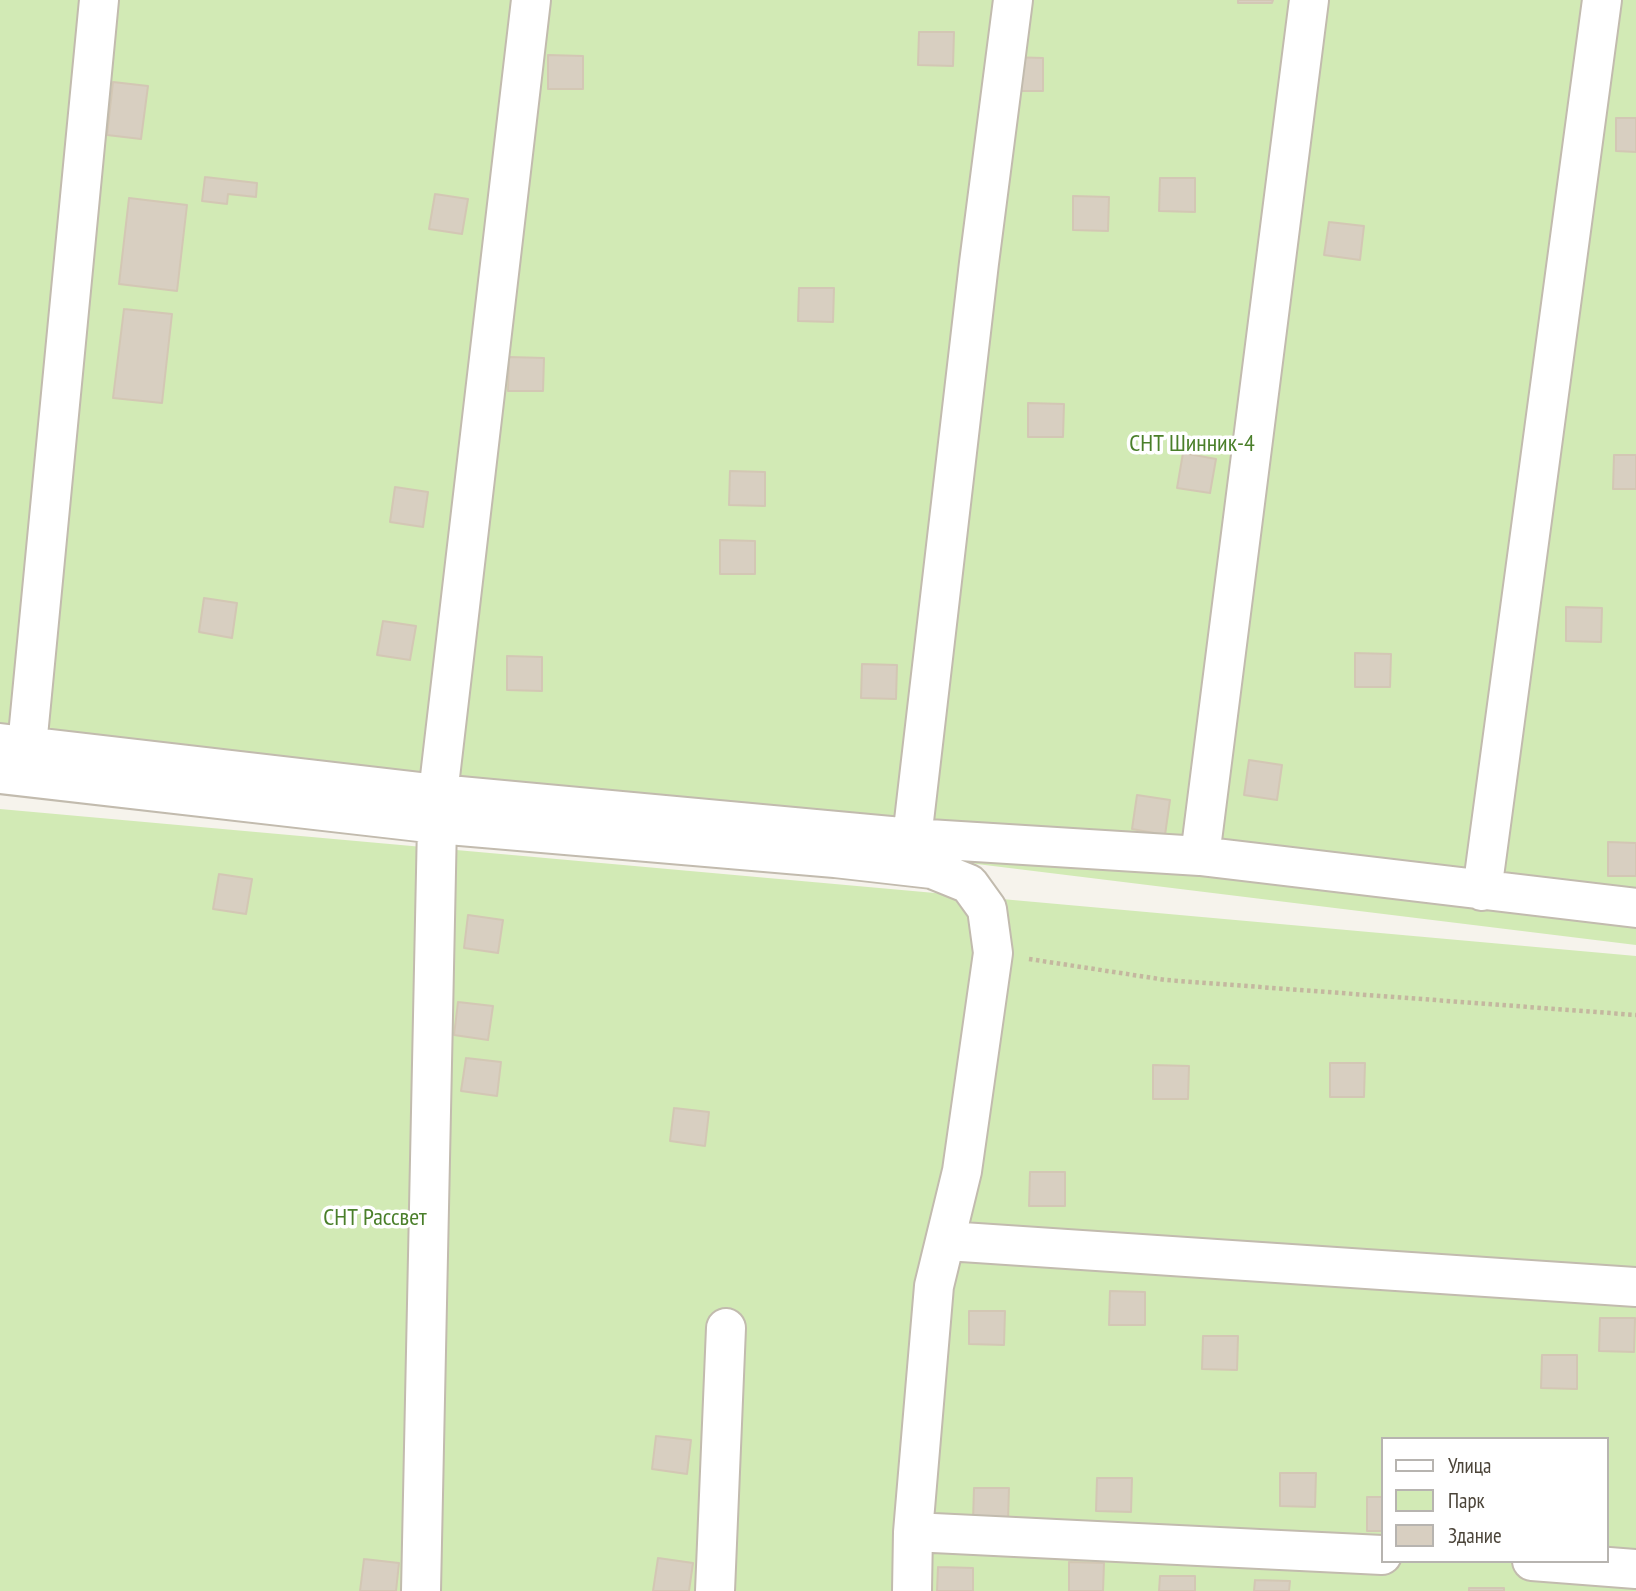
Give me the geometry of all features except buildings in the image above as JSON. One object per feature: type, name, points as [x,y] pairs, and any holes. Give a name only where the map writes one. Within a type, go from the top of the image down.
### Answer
[{"type":"lane","points":[[99,0],[14,744],[438,809],[932,869],[969,884],[987,909],[993,953],[962,1171],[934,1286],[913,1532],[912,1591]]},
{"type":"lane","points":[[421,1591],[438,809],[531,0]]},
{"type":"lane","points":[[912,838],[977,277],[1013,0]]},
{"type":"lane","points":[[1200,856],[1309,0]]},
{"type":"lane","points":[[1482,891],[1602,0]]},
{"type":"lane","points":[[0,774],[438,809],[1200,856],[1636,908]]},
{"type":"lane","points":[[947,1241],[1636,1287]]},
{"type":"lane","points":[[715,1591],[726,1328]]},
{"type":"lane","points":[[913,1532],[1380,1555]]},
{"type":"lane","points":[[1558,1563],[1636,1569]]},
{"type":"path","points":[[993,953],[1166,980],[1636,1015]]},
{"type":"green space","name":"СНТ Шинник-4","points":[[0,0],[1636,0],[1636,945],[0,744]]},
{"type":"green space","name":"СНТ Рассвет","points":[[0,809],[1636,956],[1636,1591],[0,1591]]}]
